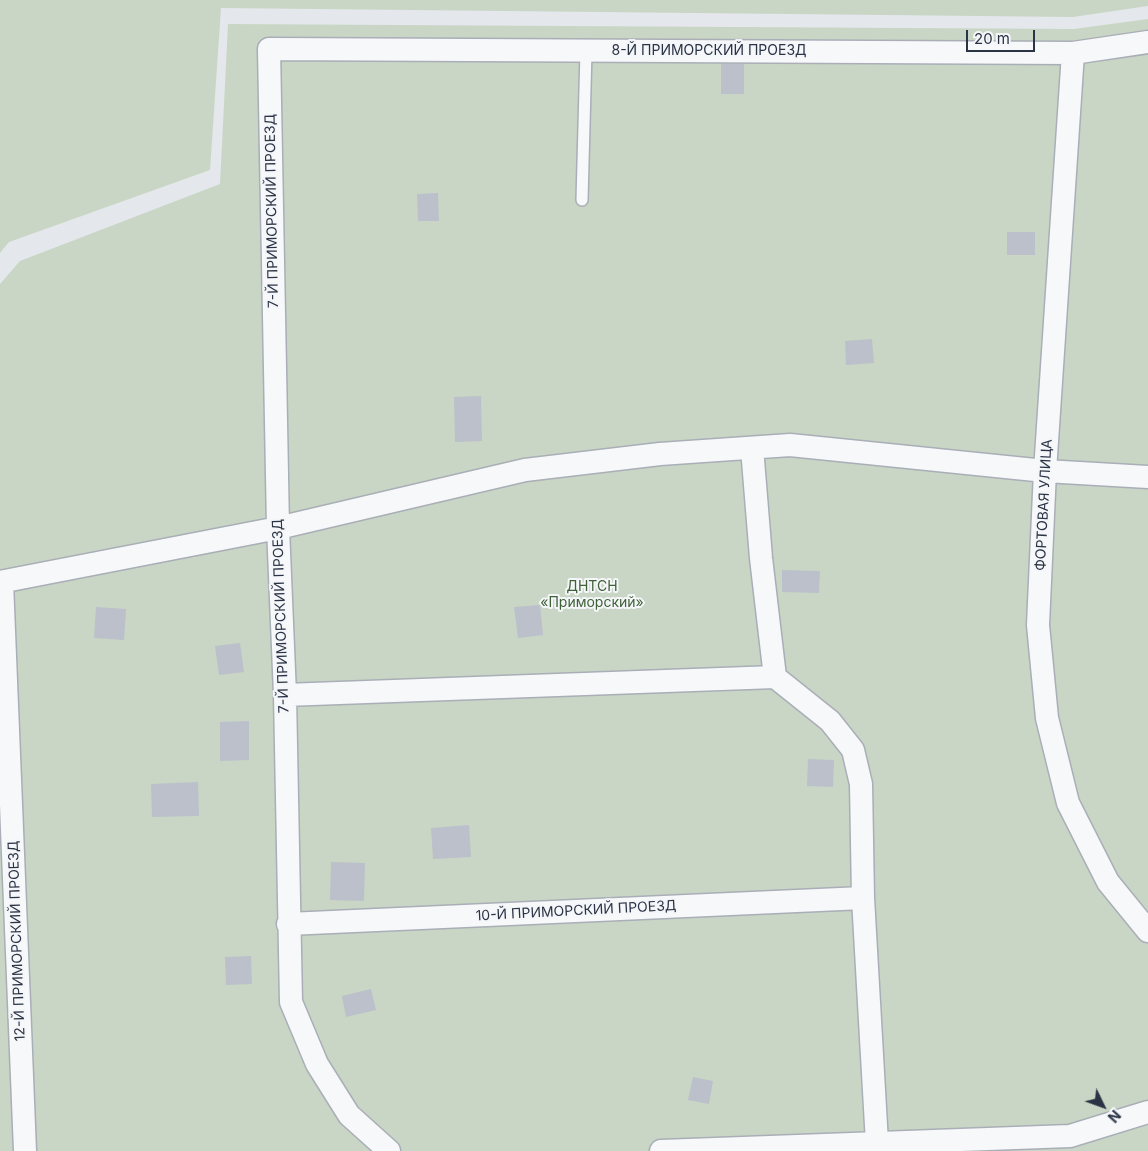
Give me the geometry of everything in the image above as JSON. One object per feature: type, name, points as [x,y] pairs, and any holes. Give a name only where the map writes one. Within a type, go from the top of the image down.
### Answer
[{"type":"street","name":"8-Й ПРИМОРСКИЙ ПРОЕЗД","points":[[270,49],[1073,53],[1148,42]]},
{"type":"street","name":"7-Й ПРИМОРСКИЙ ПРОЕЗД","points":[[270,49],[278,528],[291,1002],[317,1064],[349,1115],[388,1151]]},
{"type":"street","name":"ФОРТОВАЯ УЛИЦА","points":[[1073,53],[1045,471],[1038,625],[1047,718],[1068,803],[1108,882],[1148,931]]},
{"type":"street","points":[[1,582],[278,528],[525,470],[660,454],[790,445],[1045,471],[1148,477]]},
{"type":"street","points":[[752,448],[761,558],[775,677]]},
{"type":"street","name":"12-Й ПРИМОРСКИЙ ПРОЕЗД","points":[[1,582],[25,1151]]},
{"type":"street","points":[[284,695],[775,677],[830,721],[853,750],[861,784],[863,898],[877,1142]]},
{"type":"street","name":"10-Й ПРИМОРСКИЙ ПРОЕЗД","points":[[288,924],[863,898]]},
{"type":"street","points":[[661,1151],[1070,1136],[1148,1112]]},
{"type":"lane","points":[[582,200],[586,51]]},
{"type":"green space","points":[[0,0],[1148,0],[1148,6],[1073,17],[221,8],[210,170],[9,242],[0,253]]},
{"type":"green space","name":"ДНТСН «Приморский»","points":[[1148,19],[1148,1151],[0,1151],[0,284],[20,261],[220,184],[228,24],[1074,29]]},
{"type":"building","points":[[721,64],[744,64],[744,94],[721,94]]},
{"type":"building","points":[[438,193],[439,221],[418,221],[417,194]]},
{"type":"building","points":[[1007,232],[1035,232],[1035,255],[1007,255]]},
{"type":"building","points":[[872,339],[874,363],[846,365],[845,341]]},
{"type":"building","points":[[481,396],[482,441],[455,442],[454,397]]},
{"type":"building","points":[[782,570],[820,571],[819,593],[782,592]]},
{"type":"building","points":[[540,605],[543,635],[518,638],[514,607]]},
{"type":"building","points":[[96,607],[126,609],[124,640],[94,638]]},
{"type":"building","points":[[240,643],[244,672],[219,675],[215,646]]},
{"type":"building","points":[[249,721],[249,760],[220,761],[220,722]]},
{"type":"building","points":[[808,759],[834,760],[833,787],[807,786]]},
{"type":"building","points":[[198,782],[199,816],[152,817],[151,784]]},
{"type":"building","points":[[469,825],[471,857],[433,859],[431,828]]},
{"type":"building","points":[[331,862],[365,863],[364,901],[330,900]]},
{"type":"building","points":[[251,956],[252,984],[226,985],[225,957]]},
{"type":"building","points":[[371,989],[376,1010],[346,1017],[342,996]]},
{"type":"building","points":[[693,1077],[713,1081],[709,1104],[688,1100]]}]
